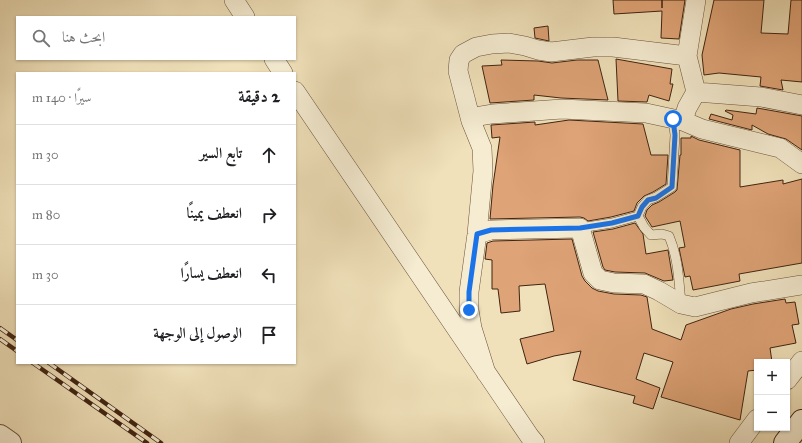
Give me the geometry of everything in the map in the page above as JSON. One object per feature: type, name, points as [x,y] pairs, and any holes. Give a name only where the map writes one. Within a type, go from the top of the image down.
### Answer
[{"type":"main road","points":[[785,443],[802,422]]},
{"type":"main road","points":[[0,436],[10,443]]},
{"type":"street","points":[[234,0],[244,16]]},
{"type":"street","points":[[678,120],[696,92],[687,56],[696,0]]},
{"type":"street","points":[[486,373],[472,328],[469,310],[469,292],[477,234],[483,170],[482,148],[471,121],[458,71],[459,60],[463,54],[476,47],[509,43],[551,52],[593,47],[613,47],[687,56]]},
{"type":"street","points":[[275,60],[282,72]]},
{"type":"street","points":[[296,91],[535,443]]},
{"type":"street","points":[[696,92],[761,97],[802,105]]},
{"type":"street","points":[[471,121],[480,116],[492,114],[562,109],[646,114],[678,120],[702,129],[780,148],[802,164]]},
{"type":"street","points":[[477,234],[491,230],[580,228],[593,273],[600,280],[644,284],[681,304],[695,307],[751,293],[802,285]]},
{"type":"street","points":[[790,376],[802,361]]},
{"type":"street","points":[[739,443],[754,423]]},
{"type":"lane","points":[[638,216],[642,207],[648,200],[656,198],[672,187],[675,135],[678,120]]},
{"type":"lane","points":[[580,228],[612,223],[638,216]]},
{"type":"lane","points":[[638,216],[644,227],[651,234],[662,234],[669,236],[673,246],[679,276],[681,304]]},
{"type":"building","points":[[613,0],[685,0],[679,39],[661,38],[662,11],[614,14]]},
{"type":"building","points":[[714,0],[764,0],[761,33],[788,34],[791,0],[802,0],[802,82],[781,80],[783,90],[760,86],[761,77],[719,73],[704,75],[702,55]]},
{"type":"building","points":[[548,26],[549,41],[535,38],[534,28]]},
{"type":"building","points":[[616,59],[672,69],[670,84],[673,84],[669,101],[649,95],[647,102],[618,101]]},
{"type":"building","points":[[501,60],[552,63],[577,60],[598,60],[608,100],[534,95],[534,100],[490,103],[482,66],[502,65]]},
{"type":"building","points":[[757,108],[802,116],[802,150],[786,139],[768,134],[752,125],[752,130],[709,119],[711,114],[732,120],[733,115],[725,111],[726,110],[756,114]]},
{"type":"building","points":[[569,120],[643,124],[651,155],[668,155],[666,184],[644,196],[637,203],[634,211],[611,217],[588,221],[580,217],[490,219],[500,137],[492,138],[491,125],[535,122],[535,125]]},
{"type":"building","points":[[691,136],[699,140],[740,150],[740,187],[783,180],[783,184],[802,179],[802,263],[739,274],[740,281],[693,290],[690,276],[685,277],[679,248],[685,247],[680,221],[652,227],[645,216],[647,210],[652,205],[677,190],[681,155],[681,138],[691,138]]},
{"type":"building","points":[[635,223],[643,234],[646,254],[668,250],[673,280],[664,281],[645,273],[615,272],[605,270],[603,267],[593,232],[613,229]]},
{"type":"building","points":[[572,239],[582,276],[592,288],[598,291],[614,294],[641,295],[647,297],[652,329],[681,340],[686,325],[731,309],[785,299],[786,303],[795,302],[799,324],[792,325],[796,343],[770,348],[772,359],[754,359],[754,370],[748,371],[740,420],[661,397],[673,362],[644,353],[636,379],[660,388],[653,409],[633,403],[635,396],[573,380],[581,351],[554,356],[527,364],[520,339],[554,331],[545,284],[519,286],[520,311],[501,313],[498,289],[492,289],[492,260],[485,259],[487,243],[493,241]]},
{"type":"railway","points":[[0,328],[16,339]]},
{"type":"railway","points":[[0,339],[16,350]]},
{"type":"railway","points":[[34,364],[147,443]]},
{"type":"railway","points":[[50,364],[161,443]]},
{"type":"route","points":[[469,310],[469,292],[477,234],[491,230],[580,228],[612,223],[638,216],[642,207],[648,200],[656,198],[672,187],[675,135],[673,119]]}]
